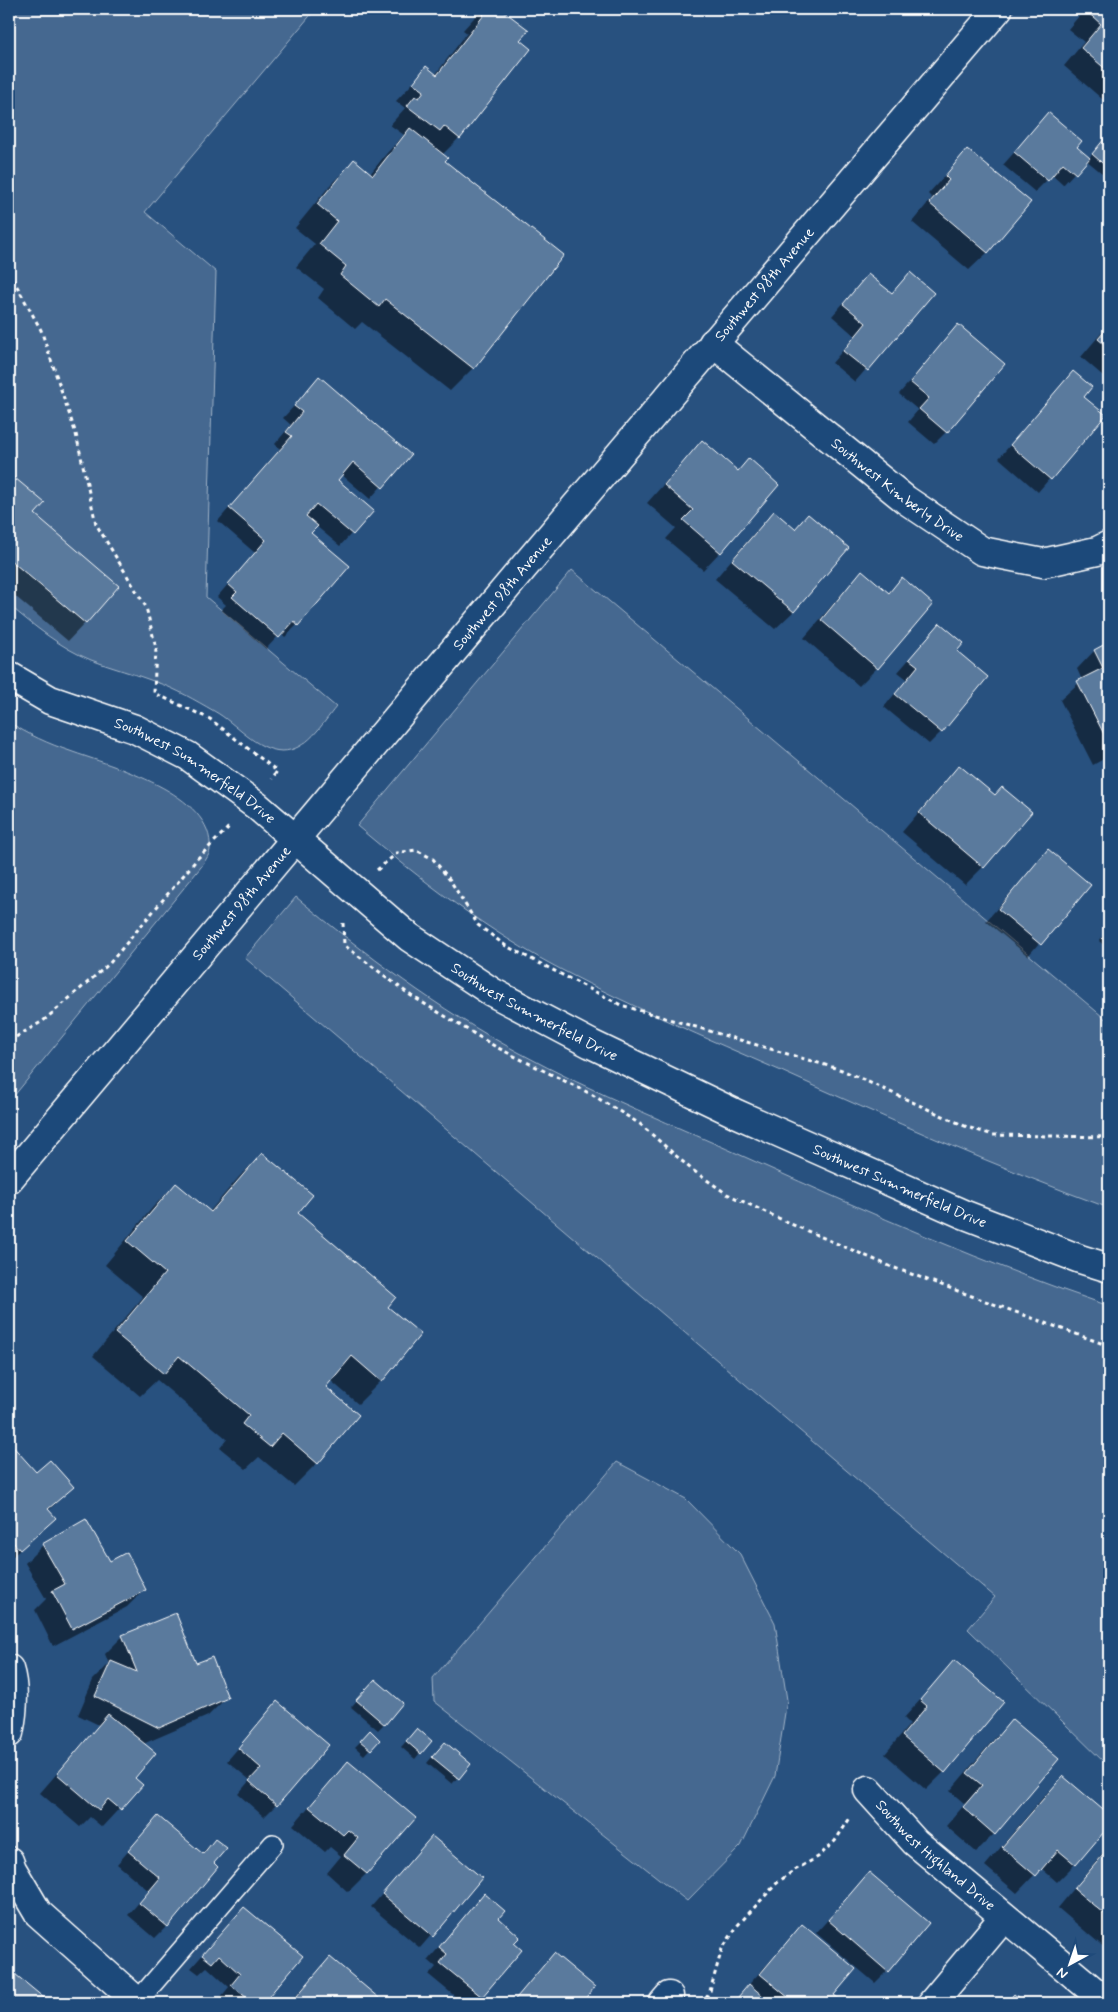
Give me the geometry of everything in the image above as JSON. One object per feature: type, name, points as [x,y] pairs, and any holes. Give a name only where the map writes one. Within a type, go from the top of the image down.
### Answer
[{"type":"street","name":"Southwest 98th Avenue","points":[[9,1179],[998,9]]},
{"type":"street","name":"Southwest Kimberly Drive","points":[[713,344],[906,500],[982,551],[1043,563],[1097,551],[1109,545]]},
{"type":"street","name":"Southwest Summerfield Drive","points":[[9,676],[50,700],[135,729],[188,756],[257,806],[409,937],[492,992],[591,1044],[737,1114],[963,1214],[1080,1259],[1109,1268]]},
{"type":"street","points":[[9,1669],[12,1678],[12,1712],[9,1733]]},
{"type":"street","name":"Southwest Highland Drive","points":[[868,1790],[915,1842],[1108,2003]]},
{"type":"street","points":[[9,1861],[38,1913],[137,2003]]},
{"type":"street","name":"Southwest Highland Drive","points":[[932,2003],[1004,1917]]},
{"type":"lane","points":[[137,2003],[273,1844]]},
{"type":"path","points":[[9,272],[41,330],[76,434],[96,524],[146,607],[156,648],[154,693],[210,719],[277,771],[257,806],[224,831],[198,858],[110,964],[42,1021],[9,1041]]},
{"type":"path","points":[[727,1194],[791,1224],[892,1267],[1109,1346]]},
{"type":"path","points":[[699,2003],[703,2002],[710,1991],[722,1949],[738,1925],[777,1883],[793,1871],[818,1857],[835,1841],[868,1790]]},
{"type":"shaded area","points":[[9,9],[314,9],[145,212],[216,272],[206,597],[336,707],[313,735],[299,747],[282,751],[263,746],[222,716],[178,691],[99,663],[69,649],[48,636],[9,605]]},
{"type":"shaded area","points":[[572,570],[1109,1022],[1109,1208],[984,1159],[902,1124],[669,1022],[588,984],[534,955],[481,922],[405,866],[357,826]]},
{"type":"shaded area","points":[[9,722],[46,742],[134,774],[179,798],[196,813],[207,830],[210,850],[208,857],[201,867],[9,1102]]},
{"type":"shaded area","points":[[296,897],[349,940],[459,1018],[547,1067],[636,1109],[887,1220],[1019,1274],[1109,1306],[1109,1767],[968,1629],[995,1597],[245,958]]},
{"type":"shaded area","points":[[617,1462],[686,1499],[740,1554],[775,1623],[787,1700],[775,1776],[741,1846],[687,1901],[434,1701],[433,1678]]},
{"type":"building","points":[[483,9],[501,9],[529,30],[520,40],[531,49],[460,139],[444,126],[440,131],[407,106],[415,96],[419,98],[424,91],[413,83],[426,66],[437,75],[484,15],[480,12]]},
{"type":"building","points":[[1086,9],[1109,9],[1109,72],[1081,48],[1101,24]]},
{"type":"building","points":[[1048,112],[1082,141],[1077,147],[1090,158],[1076,174],[1063,163],[1048,181],[1014,152]]},
{"type":"building","points":[[410,128],[448,158],[445,161],[564,255],[474,369],[385,299],[379,307],[340,275],[346,266],[319,244],[337,221],[317,204],[354,159],[373,175]]},
{"type":"building","points":[[1109,133],[1109,169],[1092,154]]},
{"type":"building","points":[[967,149],[1031,202],[988,253],[929,203],[949,180],[945,176]]},
{"type":"building","points":[[910,272],[934,293],[868,371],[843,351],[866,323],[843,304],[868,274],[892,293]]},
{"type":"building","points":[[958,324],[1005,364],[947,433],[919,409],[929,398],[910,382]]},
{"type":"building","points":[[1109,326],[1109,348],[1098,339]]},
{"type":"building","points":[[1073,371],[1092,387],[1084,397],[1106,415],[1051,480],[1010,445]]},
{"type":"building","points":[[319,376],[411,455],[383,488],[353,462],[338,480],[374,511],[353,535],[316,504],[306,516],[318,526],[311,533],[350,566],[298,626],[294,621],[279,638],[232,597],[237,592],[228,584],[266,540],[229,508],[292,436],[286,432],[302,412],[294,406]]},
{"type":"building","points":[[702,440],[738,471],[749,458],[779,485],[721,553],[683,520],[693,510],[664,485]]},
{"type":"building","points":[[9,473],[45,503],[35,514],[119,586],[86,624],[9,559]]},
{"type":"building","points":[[774,511],[795,529],[808,514],[849,548],[794,612],[732,560]]},
{"type":"building","points":[[862,570],[889,593],[902,577],[933,604],[878,669],[821,620]]},
{"type":"building","points":[[940,623],[964,643],[957,651],[988,677],[942,733],[895,694],[918,666],[909,659]]},
{"type":"building","points":[[1109,642],[1109,744],[1077,681],[1103,668],[1094,650]]},
{"type":"building","points":[[959,765],[995,795],[1002,787],[1032,812],[984,868],[919,813]]},
{"type":"building","points":[[1048,849],[1091,885],[1041,945],[998,909]]},
{"type":"building","points":[[262,1153],[313,1195],[298,1213],[396,1297],[388,1307],[421,1334],[382,1382],[352,1356],[326,1387],[359,1415],[318,1464],[282,1433],[270,1447],[242,1424],[249,1415],[179,1356],[164,1374],[115,1333],[165,1273],[127,1241],[176,1183],[211,1212]]},
{"type":"building","points":[[9,1442],[36,1472],[50,1460],[74,1487],[48,1509],[56,1518],[20,1550],[9,1538]]},
{"type":"building","points":[[86,1519],[110,1561],[127,1552],[146,1590],[72,1629],[52,1591],[65,1584],[42,1544]]},
{"type":"building","points":[[176,1613],[196,1663],[212,1657],[228,1698],[159,1728],[95,1696],[111,1661],[137,1672],[122,1635]]},
{"type":"building","points":[[954,1660],[1004,1702],[945,1773],[902,1736],[927,1706],[920,1700]]},
{"type":"building","points":[[375,1679],[403,1703],[385,1725],[356,1700]]},
{"type":"building","points":[[277,1701],[329,1745],[277,1806],[249,1781],[261,1768],[238,1748]]},
{"type":"building","points":[[108,1714],[156,1753],[135,1778],[143,1785],[121,1810],[108,1799],[99,1810],[57,1774]]},
{"type":"building","points":[[1012,1719],[1059,1759],[995,1835],[963,1807],[982,1785],[967,1773]]},
{"type":"building","points":[[417,1728],[432,1741],[421,1754],[406,1741]]},
{"type":"building","points":[[370,1730],[380,1740],[371,1750],[360,1741]]},
{"type":"building","points":[[445,1742],[471,1764],[459,1779],[432,1757]]},
{"type":"building","points":[[348,1761],[416,1818],[367,1874],[344,1855],[358,1838],[348,1830],[343,1835],[309,1807]]},
{"type":"building","points":[[1063,1776],[1109,1815],[1109,1826],[1076,1865],[1058,1850],[1036,1876],[1002,1847]]},
{"type":"building","points":[[158,1816],[203,1854],[215,1839],[227,1848],[214,1863],[218,1867],[168,1927],[139,1903],[160,1878],[128,1851]]},
{"type":"building","points":[[432,1836],[482,1878],[433,1937],[382,1894]]},
{"type":"building","points":[[1109,1848],[1109,1918],[1074,1889]]},
{"type":"building","points":[[869,1872],[929,1923],[888,1972],[828,1920]]},
{"type":"building","points":[[484,1893],[505,1911],[499,1918],[520,1937],[514,1943],[522,1950],[482,1997],[440,1963],[447,1954],[439,1947]]},
{"type":"building","points":[[244,1907],[303,1956],[263,2003],[253,2003],[231,1985],[240,1974],[219,1955],[212,1963],[202,1955]]},
{"type":"building","points":[[802,1924],[856,1969],[834,1995],[845,2003],[795,2003],[760,1974]]},
{"type":"building","points":[[554,1953],[595,1987],[581,2003],[512,2003]]},
{"type":"building","points":[[330,1957],[380,1999],[376,2003],[291,2003]]},
{"type":"building","points":[[15,1974],[44,1998],[40,2003],[9,2003],[9,1982]]},
{"type":"building","points":[[749,1984],[771,2003],[733,2003]]},
{"type":"building","points":[[1014,1994],[1025,2003],[1006,2003]]}]
